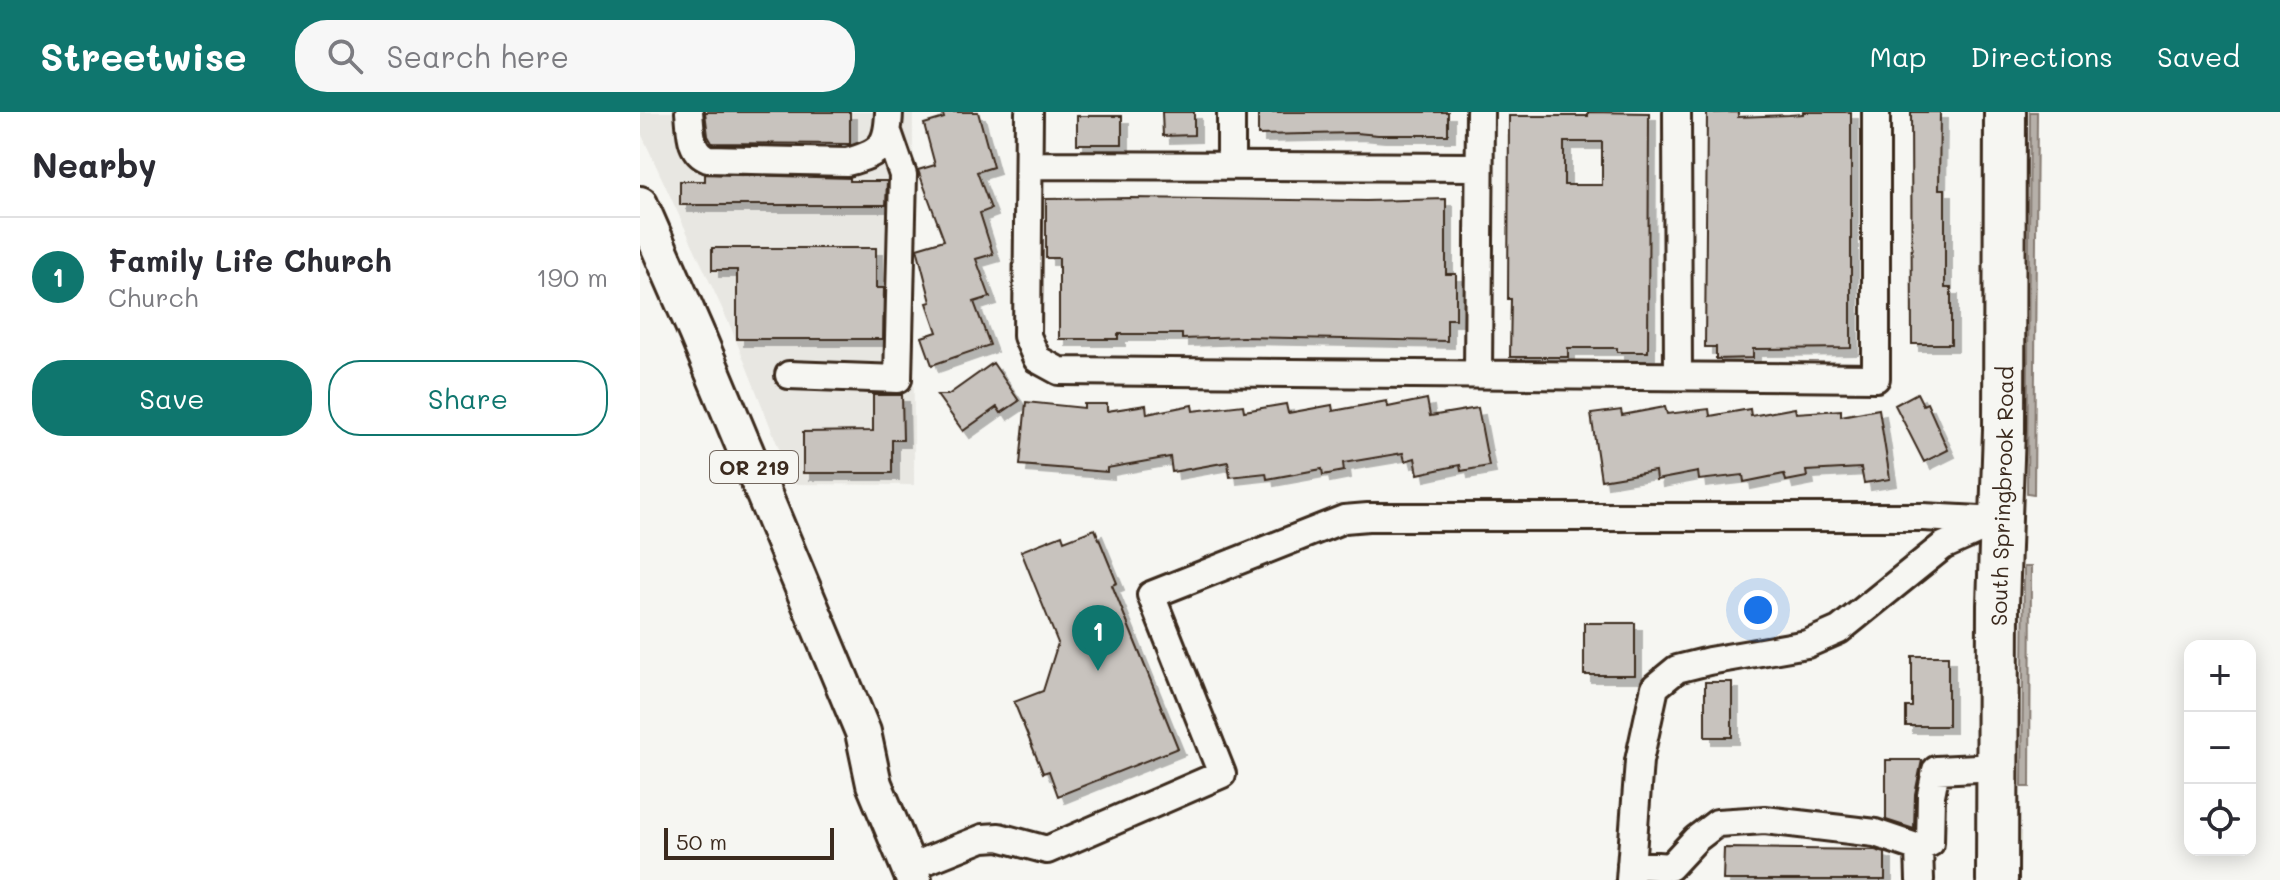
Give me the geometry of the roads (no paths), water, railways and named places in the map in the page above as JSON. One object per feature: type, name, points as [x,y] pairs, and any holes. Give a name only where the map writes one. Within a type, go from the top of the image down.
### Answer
[{"type":"highway","name":"South Springbrook Road","points":[[1997,880],[2005,112]]},
{"type":"main road","name":"OR 219","points":[[640,204],[863,732],[874,784],[926,873]]},
{"type":"lane","points":[[689,112],[693,146],[700,156],[708,159],[847,162],[868,156],[883,145],[889,124]]},
{"type":"lane","points":[[1029,112],[1027,336],[1037,359],[1059,371],[1876,378],[1876,112]]},
{"type":"lane","points":[[1231,112],[1231,166]]},
{"type":"lane","points":[[1478,374],[1480,112]]},
{"type":"lane","points":[[1677,112],[1678,376]]},
{"type":"lane","points":[[789,375],[898,379],[903,175],[889,124]]},
{"type":"lane","points":[[1029,165],[1479,167]]},
{"type":"lane","points":[[926,873],[983,838],[999,837],[1047,850],[1222,774],[1151,595],[1344,519],[1923,517],[2000,521]]},
{"type":"lane","points":[[1998,767],[1936,770],[1931,795],[1930,843],[1919,848],[1875,833],[1765,820],[1717,823],[1696,839],[1670,867],[1630,872],[1639,761],[1655,687],[1677,669],[1807,644],[1839,630],[1943,546],[2000,521]]},
{"type":"lane","points":[[1919,848],[1920,880]]},
{"type":"place","name":"Family Life Church","points":[[1098,671]]}]
